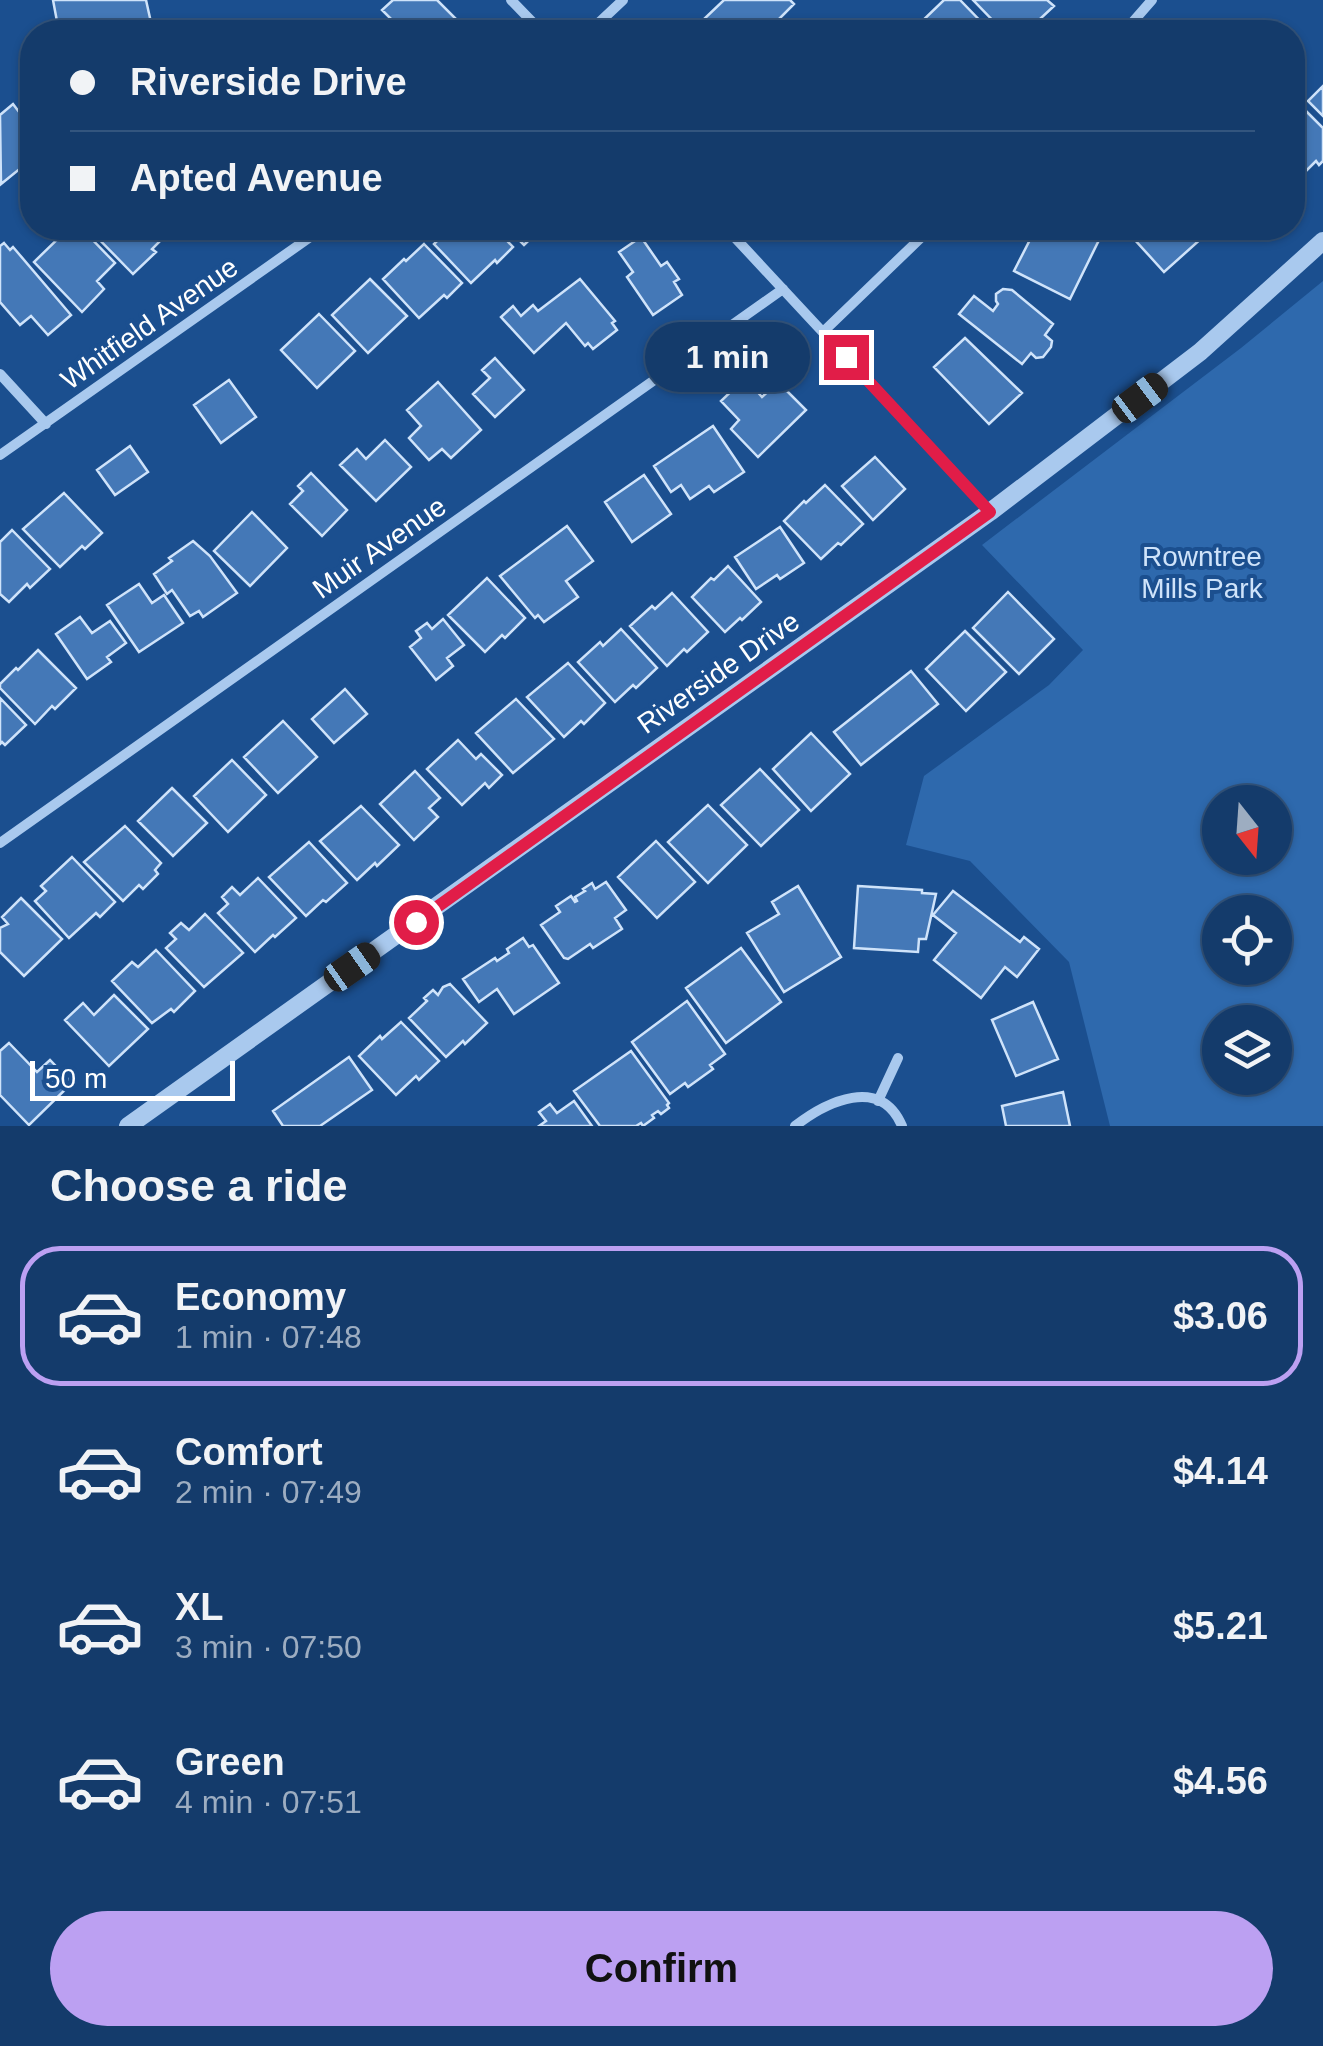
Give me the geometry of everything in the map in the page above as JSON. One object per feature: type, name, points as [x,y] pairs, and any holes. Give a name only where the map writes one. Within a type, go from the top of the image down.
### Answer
[{"type":"street","points":[[511,0],[530,20]]},
{"type":"street","points":[[602,20],[623,0]]},
{"type":"street","points":[[1134,20],[1152,0]]},
{"type":"street","name":"Whitfield Avenue","points":[[0,455],[306,240]]},
{"type":"street","points":[[737,240],[990,512]]},
{"type":"street","points":[[822,332],[918,240]]},
{"type":"street","name":"Riverside Drive","points":[[128,1126],[990,512],[1200,352],[1323,241]]},
{"type":"street","name":"Muir Avenue","points":[[0,843],[783,289]]},
{"type":"street","points":[[0,374],[46,424]]},
{"type":"street","points":[[883,1104],[898,1058]]},
{"type":"street","points":[[796,1126],[816,1110],[848,1098],[872,1098],[899,1118],[902,1126]]},
{"type":"green space","name":"Rowntree Mills Park","points":[[1323,281],[1323,1126],[1110,1126],[1069,962],[970,861],[906,845],[924,776],[1049,685],[1083,650],[982,545]]},
{"type":"building","points":[[53,0],[146,0],[150,20],[57,20]]},
{"type":"building","points":[[393,0],[437,0],[457,20],[392,20],[382,10]]},
{"type":"building","points":[[724,0],[790,0],[794,4],[778,20],[703,20]]},
{"type":"building","points":[[944,0],[960,0],[979,20],[923,20]]},
{"type":"building","points":[[973,0],[1047,0],[1054,6],[1039,20],[992,20]]},
{"type":"building","points":[[1323,86],[1323,116],[1308,101]]},
{"type":"building","points":[[13,104],[20,113],[20,169],[1,184],[0,115]]},
{"type":"building","points":[[1305,110],[1323,128],[1323,161],[1319,165],[1316,161],[1305,172]]},
{"type":"building","points":[[57,240],[93,240],[115,263],[97,281],[104,289],[82,312],[34,262]]},
{"type":"building","points":[[100,240],[161,240],[152,249],[156,252],[133,274]]},
{"type":"building","points":[[438,240],[506,240],[513,247],[471,283],[434,244]]},
{"type":"building","points":[[643,240],[661,266],[667,262],[679,279],[674,282],[682,295],[653,315],[627,277],[633,272],[619,252]]},
{"type":"building","points":[[1030,240],[1099,240],[1070,299],[1014,271]]},
{"type":"building","points":[[1135,240],[1200,240],[1164,272]]},
{"type":"building","points":[[4,243],[10,250],[13,247],[71,315],[48,335],[31,316],[20,325],[0,302],[0,246]]},
{"type":"building","points":[[424,244],[462,283],[419,318],[383,279]]},
{"type":"building","points":[[370,279],[407,316],[368,353],[332,315]]},
{"type":"building","points":[[580,279],[615,321],[612,323],[617,330],[593,349],[588,343],[585,346],[566,323],[534,353],[501,317],[513,306],[521,316],[533,305],[538,311]]},
{"type":"building","points":[[1003,289],[1012,290],[1053,324],[1045,335],[1052,341],[1051,347],[1043,357],[1036,358],[1031,353],[1022,364],[959,314],[974,296],[993,311],[998,304],[996,294]]},
{"type":"building","points":[[319,314],[355,351],[317,388],[281,350]]},
{"type":"building","points":[[965,338],[1022,393],[989,424],[934,367]]},
{"type":"building","points":[[495,358],[524,390],[495,417],[473,394],[490,378],[482,370]]},
{"type":"building","points":[[745,378],[762,397],[778,382],[806,410],[758,457],[731,429],[739,420],[721,401]]},
{"type":"building","points":[[229,380],[256,417],[221,443],[194,405]]},
{"type":"building","points":[[438,382],[481,430],[451,458],[442,449],[429,460],[409,438],[421,426],[407,410]]},
{"type":"building","points":[[713,426],[744,472],[714,492],[709,486],[690,499],[681,485],[671,492],[654,466]]},
{"type":"building","points":[[385,440],[411,467],[376,501],[340,465],[357,449],[366,459]]},
{"type":"building","points":[[130,446],[148,472],[115,495],[97,470]]},
{"type":"building","points":[[875,457],[905,489],[873,520],[842,486]]},
{"type":"building","points":[[311,473],[347,510],[322,536],[290,504],[303,491],[298,486]]},
{"type":"building","points":[[644,475],[671,514],[632,542],[605,502]]},
{"type":"building","points":[[825,485],[863,524],[821,559],[784,521]]},
{"type":"building","points":[[64,493],[102,533],[60,567],[23,529]]},
{"type":"building","points":[[252,512],[287,548],[250,586],[214,551]]},
{"type":"building","points":[[567,526],[593,561],[566,581],[578,597],[544,622],[538,615],[535,618],[500,576]]},
{"type":"building","points":[[780,527],[804,563],[756,589],[735,557]]},
{"type":"building","points":[[12,530],[50,569],[9,602],[0,594],[0,542]]},
{"type":"building","points":[[193,541],[210,556],[237,593],[203,617],[199,611],[190,616],[172,590],[167,594],[154,574]]},
{"type":"building","points":[[728,566],[761,602],[725,632],[692,597]]},
{"type":"building","points":[[487,578],[525,618],[485,652],[448,615]]},
{"type":"building","points":[[139,584],[152,603],[164,595],[183,623],[139,652],[107,605]]},
{"type":"building","points":[[1008,592],[1054,639],[1019,674],[973,628]]},
{"type":"building","points":[[672,593],[708,632],[667,666],[630,626]]},
{"type":"building","points":[[80,617],[92,633],[110,621],[126,643],[107,657],[111,662],[87,679],[56,634]]},
{"type":"building","points":[[443,619],[464,645],[447,658],[453,666],[436,680],[410,647],[421,638],[416,631],[427,623],[432,629]]},
{"type":"building","points":[[621,629],[657,668],[615,702],[578,662]]},
{"type":"building","points":[[965,631],[1006,672],[966,711],[926,669]]},
{"type":"building","points":[[38,650],[76,688],[35,724],[0,684]]},
{"type":"building","points":[[568,663],[605,703],[564,737],[527,697]]},
{"type":"building","points":[[911,671],[938,704],[861,765],[834,732]]},
{"type":"building","points":[[345,689],[367,714],[334,743],[312,719]]},
{"type":"building","points":[[0,698],[26,725],[5,745],[0,744]]},
{"type":"building","points":[[516,699],[554,739],[513,773],[476,733]]},
{"type":"building","points":[[283,721],[317,757],[278,793],[244,757]]},
{"type":"building","points":[[811,733],[850,774],[811,811],[773,769]]},
{"type":"building","points":[[458,740],[476,759],[481,754],[502,775],[489,788],[485,783],[462,805],[427,769]]},
{"type":"building","points":[[232,760],[266,795],[228,832],[194,796]]},
{"type":"building","points":[[760,769],[799,810],[761,846],[721,805]]},
{"type":"building","points":[[415,771],[440,798],[429,808],[438,817],[414,840],[380,804]]},
{"type":"building","points":[[172,788],[207,823],[173,856],[138,821]]},
{"type":"building","points":[[708,805],[747,845],[708,883],[668,842]]},
{"type":"building","points":[[361,806],[399,845],[357,880],[320,841]]},
{"type":"building","points":[[125,826],[161,863],[155,870],[158,874],[143,889],[139,885],[123,901],[84,862]]},
{"type":"building","points":[[656,841],[695,882],[657,918],[618,877]]},
{"type":"building","points":[[309,842],[347,883],[306,916],[269,877]]},
{"type":"building","points":[[72,857],[115,902],[100,917],[96,913],[69,938],[35,901],[46,891],[41,886]]},
{"type":"building","points":[[258,878],[296,918],[255,952],[218,913],[228,904],[222,897],[232,887],[240,895]]},
{"type":"building","points":[[606,882],[626,910],[615,918],[622,929],[593,948],[590,944],[564,958],[541,925],[560,912],[556,906],[571,896],[575,902],[575,897],[592,883],[595,889]]},
{"type":"building","points":[[798,886],[841,957],[784,992],[747,933],[779,914],[772,902]]},
{"type":"building","points":[[858,886],[936,894],[926,939],[919,939],[918,952],[854,948]]},
{"type":"building","points":[[953,891],[1020,942],[1024,937],[1039,949],[1017,977],[1005,967],[981,998],[934,960],[956,933],[933,915]]},
{"type":"building","points":[[21,898],[62,939],[24,976],[0,952],[0,928],[8,924],[2,917]]},
{"type":"building","points":[[205,914],[243,953],[204,987],[166,948],[176,939],[170,933],[181,923],[189,930]]},
{"type":"building","points":[[523,938],[529,947],[533,945],[559,983],[514,1014],[497,989],[479,1002],[463,979],[509,953],[507,949]]},
{"type":"building","points":[[741,948],[781,1002],[726,1043],[686,988]]},
{"type":"building","points":[[156,950],[195,991],[174,1012],[171,1009],[152,1023],[112,981],[132,962],[138,967]]},
{"type":"building","points":[[450,984],[487,1023],[446,1057],[409,1018],[433,990],[438,995]]},
{"type":"building","points":[[114,995],[148,1029],[109,1066],[65,1020],[83,1003],[94,1015]]},
{"type":"building","points":[[687,1001],[725,1054],[710,1065],[713,1069],[670,1094],[632,1042]]},
{"type":"building","points":[[1033,1002],[1058,1059],[1016,1076],[992,1020]]},
{"type":"building","points":[[401,1022],[439,1061],[396,1095],[359,1056]]},
{"type":"building","points":[[9,1043],[37,1072],[50,1060],[72,1083],[29,1125],[0,1095],[0,1051]]},
{"type":"building","points":[[631,1051],[669,1108],[652,1115],[654,1118],[643,1126],[600,1126],[574,1091]]},
{"type":"building","points":[[349,1057],[372,1090],[320,1126],[283,1126],[273,1111]]},
{"type":"building","points":[[1063,1092],[1070,1126],[1006,1126],[1002,1106]]},
{"type":"building","points":[[574,1101],[592,1126],[539,1126],[546,1121],[539,1112],[550,1104],[557,1113]]},
{"type":"route","points":[[416,922],[990,512],[846,357]]}]
